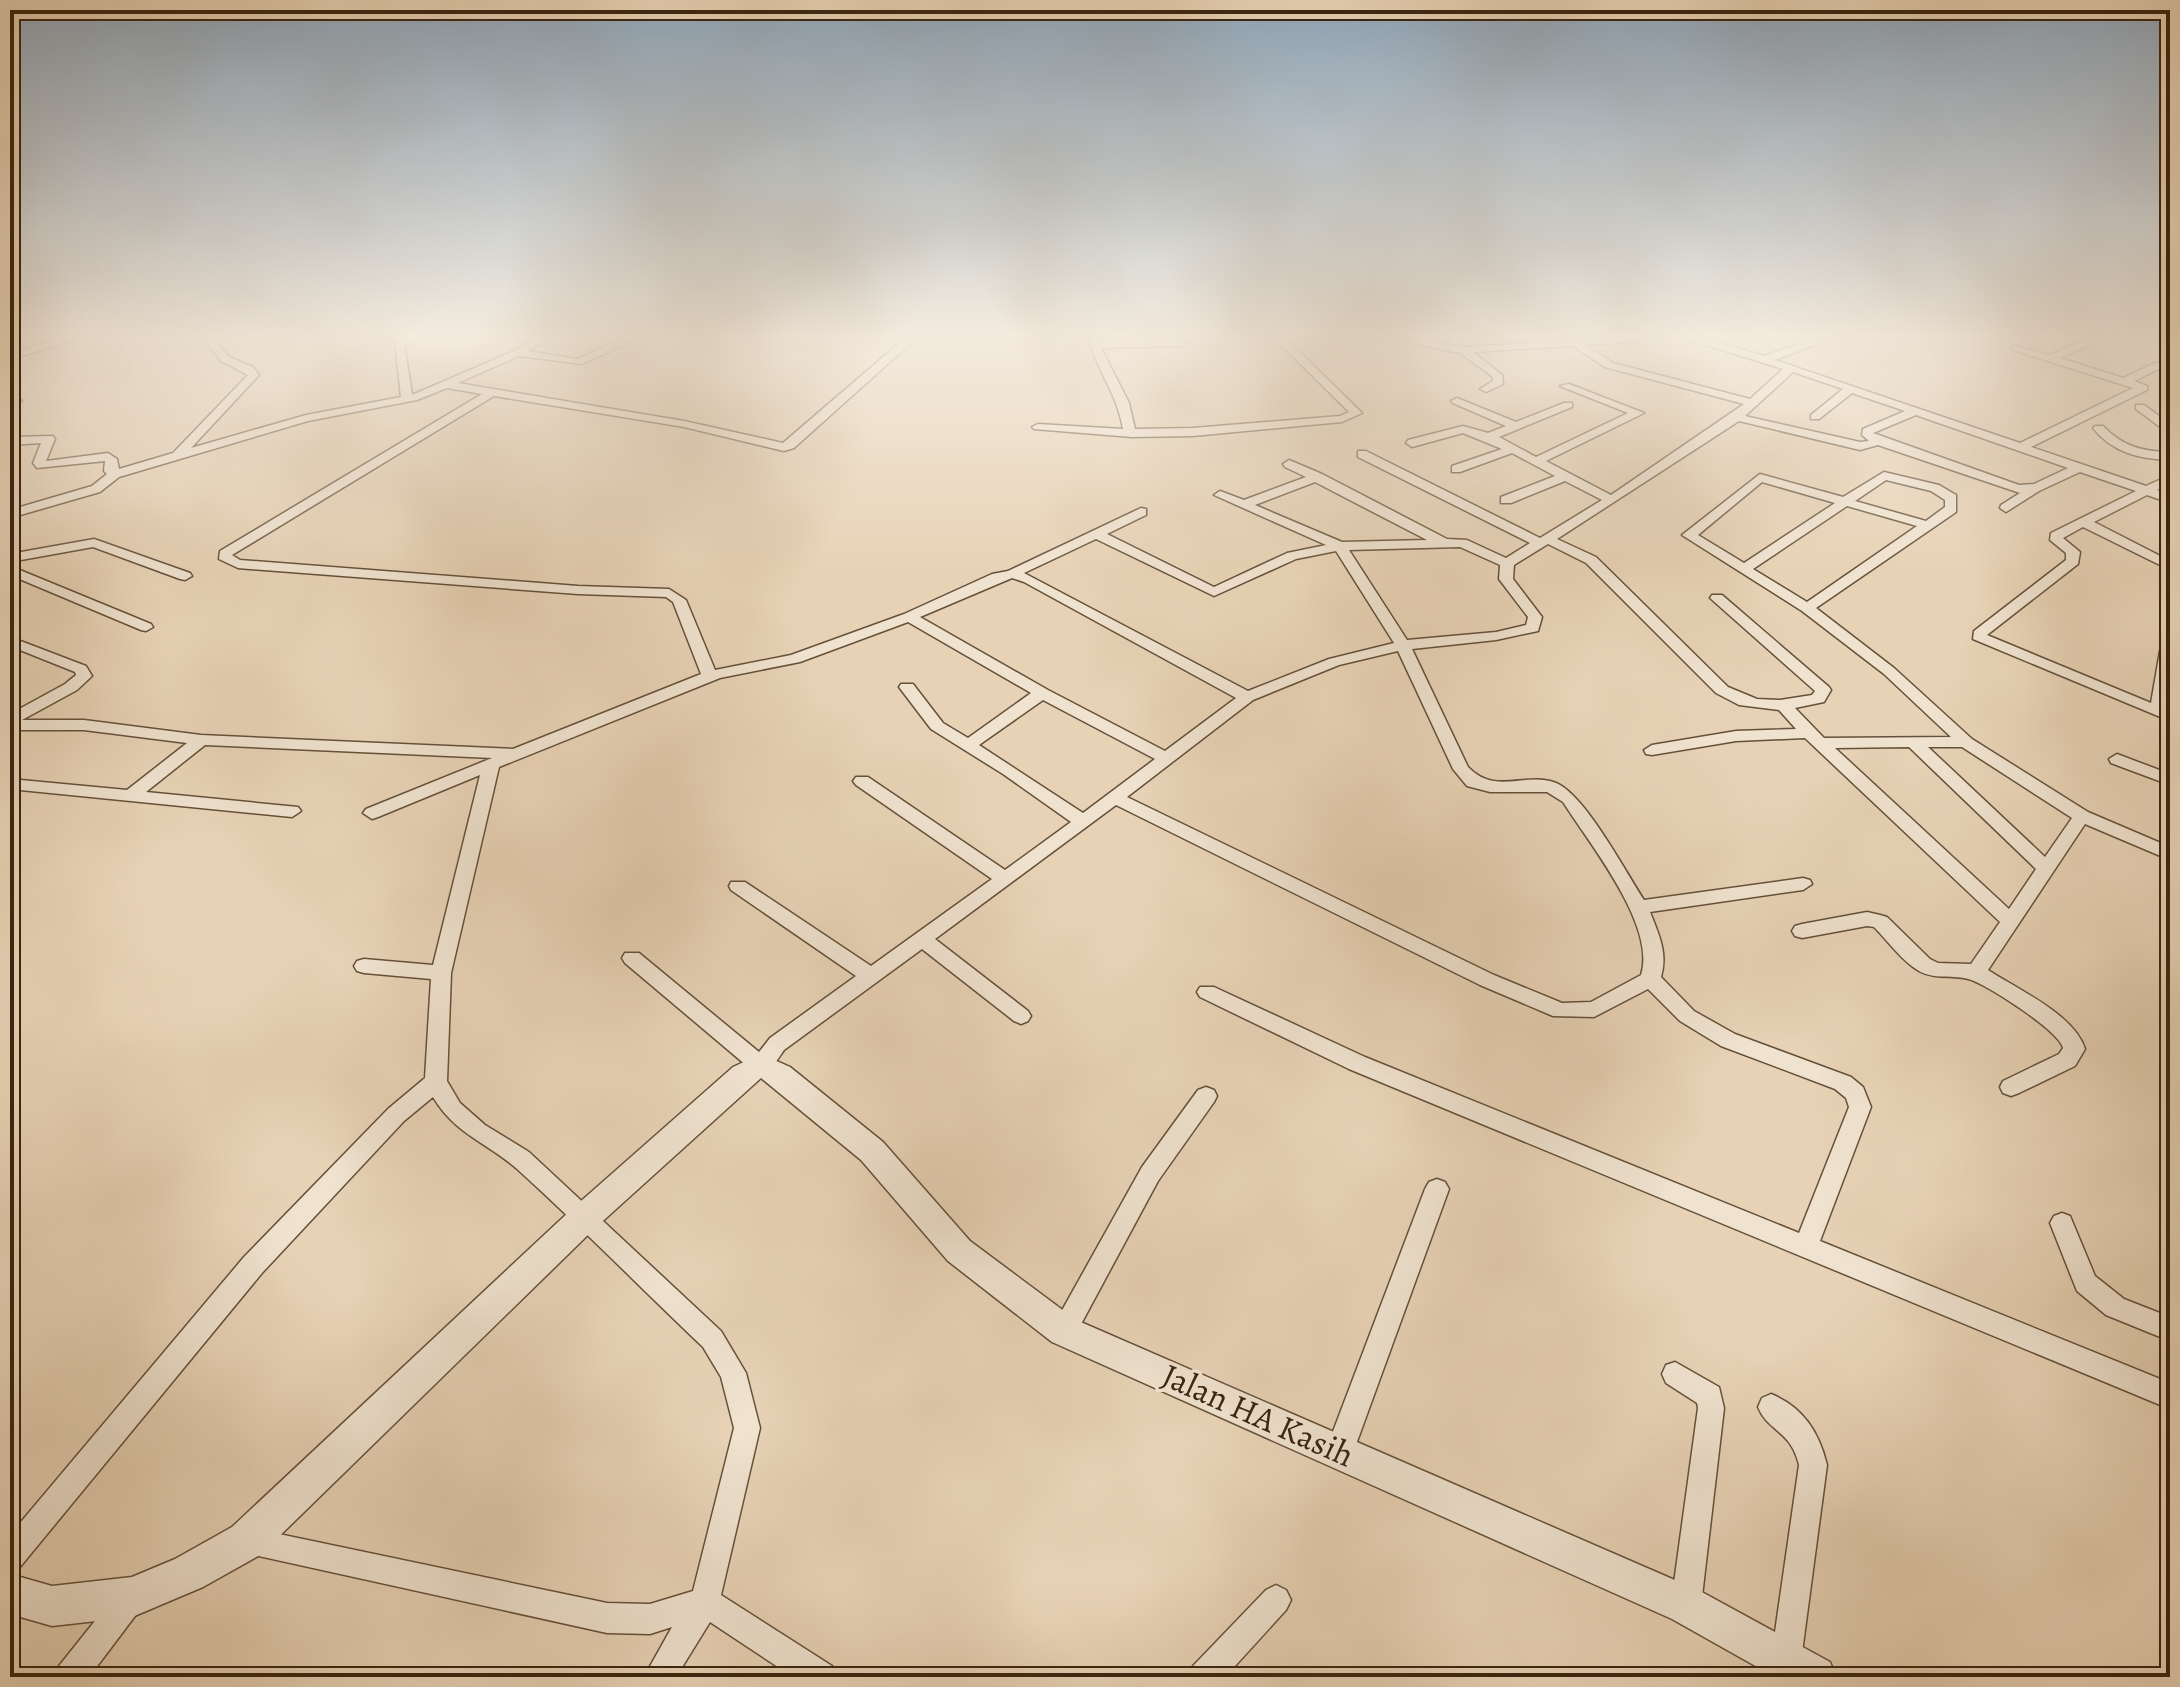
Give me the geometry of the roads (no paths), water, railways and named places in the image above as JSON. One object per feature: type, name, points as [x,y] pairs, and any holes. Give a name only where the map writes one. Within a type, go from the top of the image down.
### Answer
[{"type":"street","points":[[176,457],[219,413]]},
{"type":"street","points":[[10,514],[96,489],[116,473],[334,413]]},
{"type":"street","points":[[459,413],[225,554],[226,559],[238,564],[669,593],[679,600],[710,677]]},
{"type":"street","points":[[611,413],[684,424],[784,447],[827,413]]},
{"type":"street","points":[[1127,413],[1128,428],[1132,433]]},
{"type":"street","points":[[1038,427],[1132,433],[1193,432],[1342,419],[1356,413]]},
{"type":"street","points":[[1484,413],[1515,426]]},
{"type":"street","points":[[1489,437],[1548,413]]},
{"type":"street","points":[[1537,461],[1637,413]]},
{"type":"street","points":[[1507,563],[1611,500],[1742,413]]},
{"type":"street","points":[[1815,417],[1820,413]]},
{"type":"street","points":[[1911,413],[1867,431],[1875,440],[2008,488],[2036,488]]},
{"type":"street","points":[[1920,413],[2170,499]]},
{"type":"street","points":[[2019,448],[2092,413]]},
{"type":"street","points":[[2148,413],[2169,429]]},
{"type":"street","points":[[1737,417],[1860,446],[1873,444],[1875,440]]},
{"type":"street","points":[[2099,428],[2123,448],[2170,456]]},
{"type":"street","points":[[1412,443],[1454,429],[1489,437],[1611,500]]},
{"type":"street","points":[[10,441],[49,439],[39,463],[41,465],[108,457],[111,459],[110,471],[116,473]]},
{"type":"street","points":[[1456,469],[1513,449]]},
{"type":"street","points":[[1362,454],[1544,541],[1591,560],[1722,690],[1741,703],[1784,705],[1818,699],[1823,690],[1717,598]]},
{"type":"street","points":[[1289,464],[1444,544]]},
{"type":"street","points":[[2006,508],[2036,488],[2078,468]]},
{"type":"street","points":[[1506,500],[1566,476]]},
{"type":"street","points":[[1744,569],[1884,476],[1935,488],[1952,498],[1951,509],[1807,608]]},
{"type":"street","points":[[1243,505],[1318,477]]},
{"type":"street","points":[[1927,525],[1766,478],[1755,480],[1689,535],[1807,608],[1889,671],[1966,742],[2082,816],[2170,854]]},
{"type":"street","points":[[2169,642],[2164,714],[1980,639],[1979,634],[2073,561],[2073,552],[2056,536],[2170,479]]},
{"type":"street","points":[[1115,798],[1431,953],[1560,1011],[1594,1009],[1650,979],[1655,963],[1654,947],[1639,907],[1569,798],[1550,787],[1490,787],[1473,782],[1461,769],[1403,645],[1340,546],[1220,495]]},
{"type":"street","points":[[372,813],[710,677],[786,662],[909,617],[997,577],[1012,574],[1141,512]]},
{"type":"street","points":[[2083,522],[2170,566]]},
{"type":"street","points":[[1097,534],[1214,592],[1292,556],[1340,546],[1462,543],[1507,563]]},
{"type":"street","points":[[10,558],[94,543],[185,576]]},
{"type":"street","points":[[10,1594],[52,1606],[132,1597],[189,1573],[246,1541],[583,1219],[743,1075],[761,1065],[777,1044],[1083,822],[1247,697],[1334,662],[1403,645],[1496,636],[1533,628],[1535,617],[1506,579],[1507,563]]},
{"type":"street","points":[[10,570],[146,627]]},
{"type":"street","points":[[1012,574],[1029,579],[1247,697]]},
{"type":"street","points":[[909,617],[1042,693],[1167,759]]},
{"type":"street","points":[[10,641],[81,669],[84,676],[71,687],[10,722]]},
{"type":"street","points":[[907,687],[937,726],[1083,822]]},
{"type":"street","points":[[968,745],[1042,693]]},
{"type":"street","points":[[1784,705],[1815,738],[2010,921]]},
{"type":"street","points":[[10,722],[84,725],[201,740],[519,753]]},
{"type":"street","points":[[1652,750],[1736,736],[1915,744],[1966,742]]},
{"type":"street","points":[[131,795],[201,740]]},
{"type":"street","points":[[1915,744],[2046,868]]},
{"type":"street","points":[[2117,759],[2170,780]]},
{"type":"street","points":[[491,765],[441,973],[436,1082],[452,1109],[477,1131],[521,1159],[712,1339],[733,1373],[747,1428],[705,1602],[659,1677]]},
{"type":"street","points":[[862,781],[1005,879]]},
{"type":"street","points":[[10,784],[292,811]]},
{"type":"street","points":[[1976,972],[2082,816]]},
{"type":"street","points":[[1639,907],[1803,884]]},
{"type":"street","points":[[738,886],[871,976]]},
{"type":"street","points":[[1802,931],[1867,919],[1880,922],[1913,955],[1935,970],[1976,972],[2049,1019],[2071,1038],[2074,1049],[2067,1060],[2011,1087]]},
{"type":"street","points":[[922,939],[1021,1016]]},
{"type":"street","points":[[632,958],[761,1065]]},
{"type":"street","points":[[364,966],[441,973]]},
{"type":"street","points":[[1650,979],[1687,1016],[1728,1040],[1843,1083],[1855,1093],[1860,1107],[1806,1246]]},
{"type":"street","points":[[1207,992],[1357,1063],[2170,1396]]},
{"type":"street","name":"Jalan HA Kasih","points":[[761,1065],[780,1075],[872,1151],[959,1251],[1064,1331],[1686,1605],[1801,1668]]},
{"type":"street","points":[[10,1557],[253,1265],[396,1115],[436,1082]]},
{"type":"street","points":[[1064,1331],[1150,1174],[1206,1096]]},
{"type":"street","points":[[1340,1450],[1437,1189]]},
{"type":"street","points":[[2062,1223],[2086,1283],[2115,1307],[2170,1329]]},
{"type":"street","points":[[1675,1374],[1710,1396],[1711,1408],[1686,1605]]},
{"type":"street","points":[[1771,1407],[1798,1426],[1808,1440],[1813,1465],[1801,1668]]},
{"type":"street","points":[[246,1541],[607,1618],[650,1619],[705,1602]]},
{"type":"street","points":[[70,1677],[132,1597]]},
{"type":"street","points":[[1204,1677],[1276,1600]]},
{"type":"street","points":[[705,1602],[821,1677]]}]
